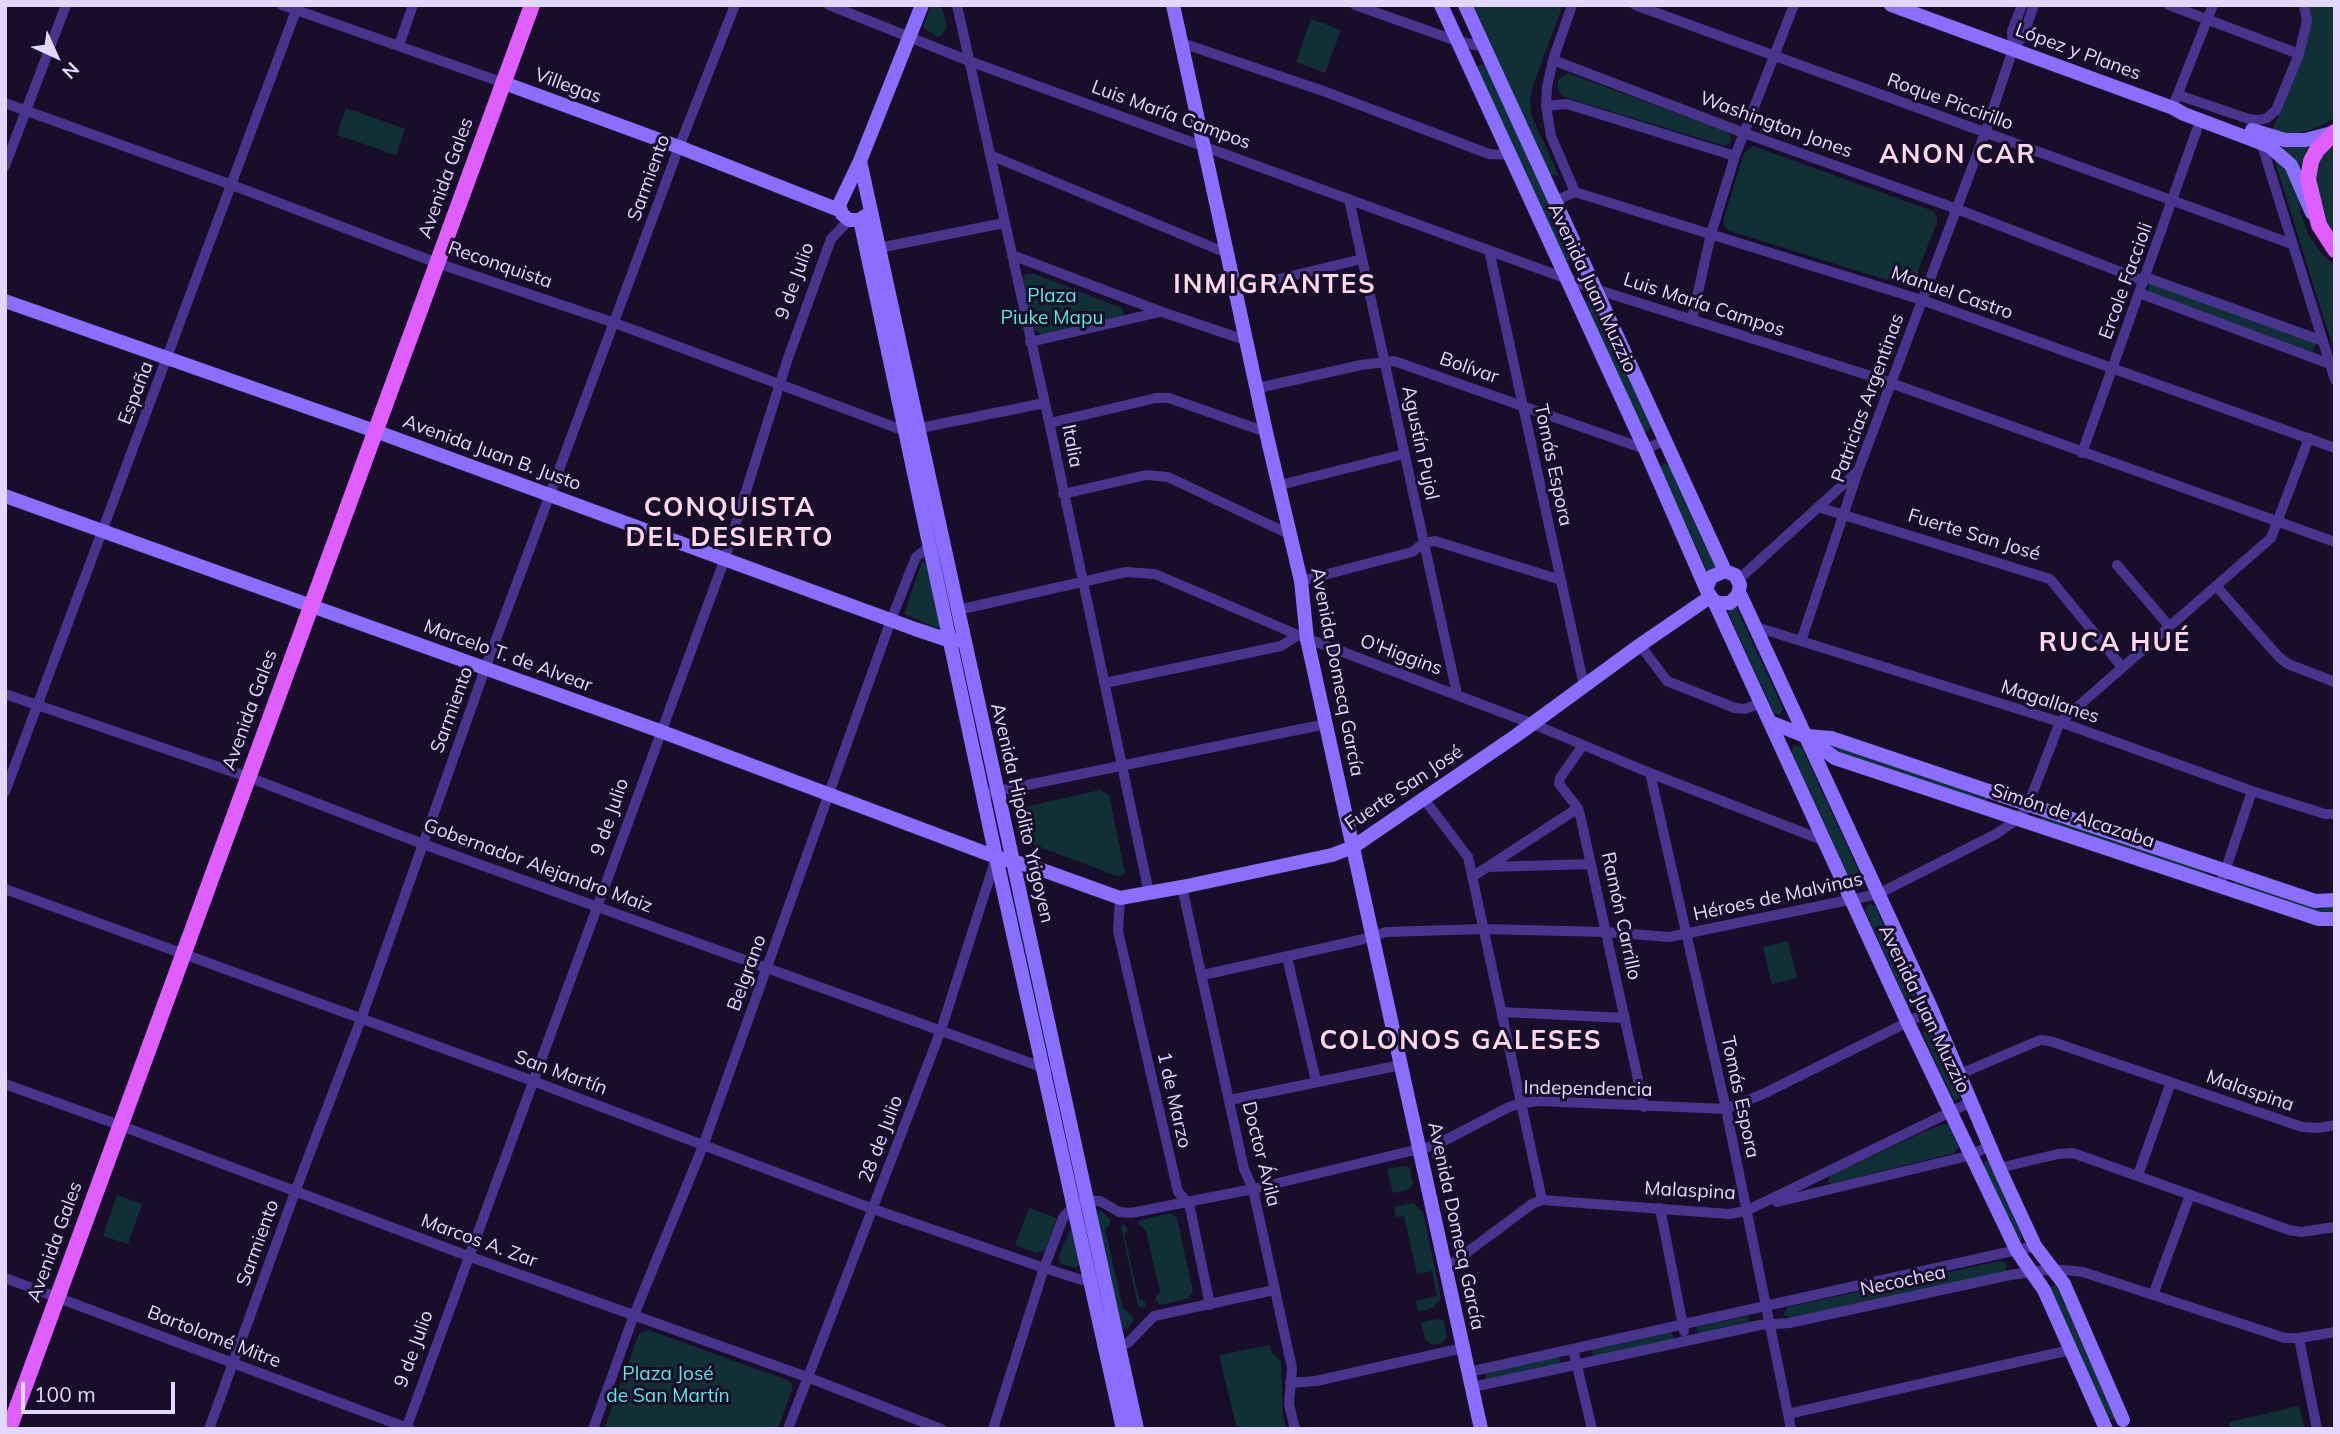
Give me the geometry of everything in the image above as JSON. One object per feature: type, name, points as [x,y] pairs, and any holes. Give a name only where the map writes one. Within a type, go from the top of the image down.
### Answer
[{"type":"main road","name":"Avenida Gales","points":[[9,1429],[532,5]]},
{"type":"main road","name":"9 de Julio","points":[[848,211],[860,161],[922,5]]},
{"type":"main road","name":"Avenida Domecq García","points":[[1173,5],[1301,581],[1303,637],[1326,724],[1481,1429]]},
{"type":"main road","name":"Avenida Juan Muzzio","points":[[1441,5],[1822,840],[2017,1251],[2044,1290],[2106,1429]]},
{"type":"main road","name":"Avenida Juan Muzzio","points":[[1465,5],[1725,571]]},
{"type":"main road","name":"López y Planes","points":[[1891,5],[2175,102],[2187,109],[2285,140],[2305,140],[2333,133]]},
{"type":"main road","name":"Villegas","points":[[503,83],[848,211],[857,192],[868,203]]},
{"type":"main road","name":"López y Planes","points":[[2175,102],[2200,121],[2269,146],[2291,165],[2319,225]]},
{"type":"main road","points":[[2333,133],[2311,161],[2308,179],[2319,225],[2335,250]]},
{"type":"main road","points":[[848,211],[867,214],[868,203],[860,161]]},
{"type":"main road","name":"Avenida Hipólito Yrigoyen","points":[[868,203],[879,248],[912,430],[957,640],[991,793],[1014,861],[1051,1068],[1080,1203],[1090,1280],[1137,1429]]},
{"type":"main road","name":"Avenida Hipólito Yrigoyen","points":[[848,211],[912,430]]},
{"type":"main road","name":"Avenida Juan B. Justo","points":[[5,301],[375,431],[891,620],[957,640]]},
{"type":"main road","name":"Marcelo T. de Alvear","points":[[5,496],[485,668],[996,858]]},
{"type":"main road","name":"Avenida Hipólito Yrigoyen","points":[[936,544],[958,610],[957,640]]},
{"type":"main road","points":[[1725,571],[1735,575],[1738,586],[1730,603],[1719,603],[1710,595],[1714,574],[1725,571]]},
{"type":"main road","name":"Avenida Juan Muzzio","points":[[1738,586],[1753,626],[1960,1074],[1998,1168],[2035,1246],[2064,1284],[2127,1425]]},
{"type":"main road","name":"Fuerte San José","points":[[996,858],[1014,861],[1120,898],[1332,855],[1353,847],[1424,799],[1533,724],[1710,595]]},
{"type":"main road","name":"Simón de Alcazaba","points":[[1770,722],[1805,736],[1835,758],[2319,919],[2335,919]]},
{"type":"main road","name":"Simón de Alcazaba","points":[[1805,736],[1831,738],[2315,901],[2335,900]]},
{"type":"main road","name":"Avenida Hipólito Yrigoyen","points":[[991,793],[996,858],[1051,1068]]},
{"type":"main road","name":"Avenida Hipólito Yrigoyen","points":[[1080,1203],[1105,1276],[1123,1429]]},
{"type":"main road","points":[[2106,1429],[2111,1422],[2127,1425]]},
{"type":"street","points":[[5,166],[66,5]]},
{"type":"street","name":"Villegas","points":[[282,5],[297,8],[503,83]]},
{"type":"street","points":[[399,45],[414,5]]},
{"type":"street","name":"Sarmiento","points":[[209,1429],[361,1018],[485,668],[735,5]]},
{"type":"street","name":"Luis María Campos","points":[[829,5],[969,61],[1595,289],[1891,383],[2335,542]]},
{"type":"street","name":"Italia","points":[[957,5],[1030,342],[1050,422],[1081,581],[1149,893]]},
{"type":"street","points":[[1355,5],[1457,41],[1485,47]]},
{"type":"street","points":[[1555,201],[1575,192],[1551,136],[1546,106],[1553,60],[1572,5]]},
{"type":"street","name":"Roque Piccirillo","points":[[1635,5],[2292,244]]},
{"type":"street","points":[[1692,319],[1712,234],[1735,156],[1794,5]]},
{"type":"street","name":"Patricias Argentinas","points":[[2013,48],[2012,31],[2022,5]]},
{"type":"street","name":"Patricias Argentinas","points":[[1801,641],[1858,471],[1985,133],[2013,48],[2023,36],[2034,5]]},
{"type":"street","points":[[2169,5],[2299,54],[2307,21],[2304,5]]},
{"type":"street","points":[[2175,102],[2213,5]]},
{"type":"street","name":"España","points":[[5,792],[297,8]]},
{"type":"street","points":[[1182,43],[1326,92],[1489,154],[1510,155]]},
{"type":"street","name":"López y Planes","points":[[2175,102],[2259,120],[2267,118],[2276,110],[2299,54]]},
{"type":"street","name":"Washington Jones","points":[[1553,60],[1744,133],[2323,341]]},
{"type":"street","name":"Reconquista","points":[[5,103],[437,263],[615,323],[912,430]]},
{"type":"street","points":[[1546,106],[1567,104],[1735,156]]},
{"type":"street","name":"Ercole Faccioli","points":[[2082,453],[2200,121]]},
{"type":"street","points":[[2261,142],[2335,380]]},
{"type":"street","points":[[990,156],[1229,254]]},
{"type":"street","name":"Manuel Castro","points":[[1575,192],[1922,300],[2335,448]]},
{"type":"street","name":"Agustín Pujol","points":[[1349,199],[1457,694]]},
{"type":"street","name":"9 de Julio","points":[[408,1428],[468,1256],[726,558],[780,384],[831,240],[848,211]]},
{"type":"street","points":[[879,248],[1004,223]]},
{"type":"street","name":"Tomás Espora","points":[[1489,250],[1584,687]]},
{"type":"street","points":[[1012,255],[1161,312],[1248,341]]},
{"type":"street","points":[[1237,289],[1362,259]]},
{"type":"street","points":[[2140,293],[2330,364]]},
{"type":"street","points":[[1030,342],[1161,312]]},
{"type":"street","name":"Bolívar","points":[[1258,388],[1384,360],[1407,365],[1645,449]]},
{"type":"street","points":[[1050,422],[1156,398],[1169,398],[1266,432]]},
{"type":"street","points":[[912,430],[1045,403]]},
{"type":"street","name":"Héroes de Malvinas","points":[[1203,975],[1386,932],[1483,929],[1606,932],[1669,937],[1878,894],[1996,834],[2019,818],[2028,805],[2060,722],[2271,538],[2309,438]]},
{"type":"street","points":[[1645,449],[1664,441]]},
{"type":"street","points":[[1280,485],[1404,454]]},
{"type":"street","points":[[1738,586],[1858,471]]},
{"type":"street","points":[[1063,494],[1146,475],[1168,477],[1291,535]]},
{"type":"street","name":"Fuerte San José","points":[[1818,507],[2050,579],[2122,667]]},
{"type":"street","points":[[1301,581],[1412,552],[1424,543],[1434,541],[1561,580]]},
{"type":"street","name":"Belgrano","points":[[593,1429],[634,1315],[703,1146],[769,967],[891,620],[916,557],[936,544]]},
{"type":"street","points":[[2117,565],[2169,626]]},
{"type":"street","name":"O'Higgins","points":[[958,610],[1126,572],[1155,574],[1303,637],[1457,694],[1822,840]]},
{"type":"street","points":[[2216,586],[2279,657],[2288,664],[2335,682]]},
{"type":"street","name":"Magallanes","points":[[1753,626],[2060,722],[2252,791],[2325,814],[2335,814]]},
{"type":"street","points":[[1105,683],[1281,646],[1303,637]]},
{"type":"street","points":[[1640,645],[1667,681],[1735,708],[1745,709],[1761,703]]},
{"type":"street","name":"Gobernador Alejandro Maiz","points":[[5,694],[248,777],[424,844],[1051,1068]]},
{"type":"street","points":[[991,793],[1326,724]]},
{"type":"street","name":"Ramón Carrillo","points":[[1583,745],[1560,778],[1559,784],[1578,808],[1644,1107]]},
{"type":"street","name":"Tomás Espora","points":[[1650,773],[1726,1109],[1791,1429]]},
{"type":"street","points":[[2220,886],[2252,791]]},
{"type":"street","points":[[1424,799],[1468,857],[1542,1200],[1532,1204],[1446,1268]]},
{"type":"street","points":[[1472,877],[1578,808]]},
{"type":"street","name":"28 de Julio","points":[[788,1429],[941,1030],[996,858]]},
{"type":"street","points":[[1486,867],[1591,864]]},
{"type":"street","name":"Doctor Ávila","points":[[1182,887],[1244,1169],[1253,1189],[1292,1368],[1289,1404],[1296,1429]]},
{"type":"street","name":"San Martín","points":[[5,889],[533,1081],[873,1209],[1082,1280],[1105,1276]]},
{"type":"street","name":"1 de Marzo","points":[[1120,898],[1118,931],[1178,1192],[1189,1203],[1210,1305]]},
{"type":"street","points":[[1287,957],[1316,1081]]},
{"type":"street","name":"Independencia","points":[[1080,1203],[1100,1201],[1119,1212],[1131,1213],[1253,1189],[1436,1145],[1522,1102],[1726,1109],[1762,1094],[1931,1010]]},
{"type":"street","points":[[1502,1012],[1625,1018]]},
{"type":"street","name":"Malaspina","points":[[1960,1074],[2040,1040],[2050,1041],[2302,1127],[2335,1125]]},
{"type":"street","points":[[1230,1100],[1401,1065]]},
{"type":"street","points":[[2138,1175],[2171,1082]]},
{"type":"street","name":"Marcos A. Zar","points":[[5,1084],[468,1256],[807,1377],[941,1429]]},
{"type":"street","name":"Malaspina","points":[[1542,1200],[1729,1214],[1746,1211],[1971,1102]]},
{"type":"street","points":[[1746,1211],[1790,1197],[1972,1155],[1989,1146]]},
{"type":"street","points":[[1998,1168],[2073,1153],[2289,1230],[2301,1232],[2335,1227]]},
{"type":"street","points":[[2153,1295],[2190,1195]]},
{"type":"street","points":[[993,1429],[1044,1268],[1063,1218],[1080,1203]]},
{"type":"street","points":[[1660,1208],[1686,1340]]},
{"type":"street","name":"Necochea","points":[[1469,1372],[2035,1246]]},
{"type":"street","name":"Necochea","points":[[1473,1387],[1686,1340],[1789,1323],[2053,1269],[2082,1272],[2285,1338],[2335,1332]]},
{"type":"street","name":"Bartolomé Mitre","points":[[5,1278],[408,1428]]},
{"type":"street","points":[[1113,1349],[1154,1316],[1274,1290]]},
{"type":"street","points":[[2299,1338],[2317,1429]]},
{"type":"street","points":[[1290,1383],[1316,1381],[1463,1348]]},
{"type":"street","points":[[1573,1349],[1592,1429]]},
{"type":"street","points":[[1788,1414],[2070,1350]]},
{"type":"green space","points":[[931,5],[940,5],[947,27],[938,37],[924,28]]},
{"type":"green space","points":[[1471,5],[1563,5],[1530,100],[1532,117],[1559,176],[1549,175]]},
{"type":"green space","points":[[2307,5],[2335,5],[2335,118],[2296,134],[2271,133],[2303,54]]},
{"type":"green space","points":[[1311,19],[1341,30],[1325,73],[1296,62]]},
{"type":"green space","points":[[1483,64],[1487,66],[1573,256],[1567,262],[1563,260],[1476,69]]},
{"type":"green space","points":[[1568,73],[1725,131],[1730,135],[1731,142],[1725,146],[1564,97],[1557,85],[1559,79]]},
{"type":"green space","points":[[346,108],[405,129],[396,155],[337,135]]},
{"type":"green space","points":[[2266,139],[2315,141],[2305,187]]},
{"type":"green space","points":[[2335,140],[2335,240],[2327,228],[2312,182],[2321,152]]},
{"type":"green space","points":[[1753,146],[1933,211],[1937,222],[1913,283],[1906,286],[1727,230],[1724,218],[1744,153]]},
{"type":"green space","points":[[2276,154],[2298,189],[2301,214],[2308,234],[2320,252],[2335,266],[2335,354],[2273,155]]},
{"type":"green space","name":"Plaza Piuke Mapu","points":[[1026,274],[1035,274],[1122,308],[1124,314],[1121,319],[1041,335],[1031,327],[1020,281]]},
{"type":"green space","points":[[2150,283],[2316,343],[2313,352],[2147,291]]},
{"type":"green space","points":[[1591,300],[1595,303],[1652,427],[1646,432],[1642,431],[1585,302]]},
{"type":"green space","points":[[1665,463],[1670,466],[1718,567],[1708,572],[1659,468]]},
{"type":"green space","points":[[922,562],[927,566],[940,626],[937,628],[904,614]]},
{"type":"green space","points":[[1735,604],[1783,709],[1780,715],[1774,713],[1726,608]]},
{"type":"green space","points":[[1828,743],[1988,797],[1986,802],[1827,748]]},
{"type":"green space","points":[[1794,745],[1802,748],[1863,880],[1859,885],[1853,885],[1791,753]]},
{"type":"green space","points":[[1100,790],[1109,795],[1125,873],[1120,877],[1029,843],[1022,837],[1015,814],[1020,808]]},
{"type":"green space","points":[[2042,815],[2208,871],[2206,876],[2041,820]]},
{"type":"green space","points":[[2235,880],[2320,909],[2335,906],[2335,912],[2322,915],[2234,885]]},
{"type":"green space","points":[[1015,894],[1051,1058],[1048,1058],[1012,895]]},
{"type":"green space","points":[[1869,904],[1875,906],[1919,1001],[1916,1008],[1908,1006],[1865,910]]},
{"type":"green space","points":[[1788,941],[1797,978],[1772,984],[1763,947]]},
{"type":"green space","points":[[1930,1028],[1960,1098],[1954,1101],[1922,1032]]},
{"type":"green space","points":[[1946,1124],[1950,1125],[1960,1145],[1954,1153],[1829,1183],[1831,1175]]},
{"type":"green space","points":[[1988,1160],[2023,1238],[2018,1241],[1982,1163]]},
{"type":"green space","points":[[1404,1166],[1410,1168],[1413,1184],[1408,1190],[1393,1193],[1387,1169]]},
{"type":"green space","points":[[117,1195],[142,1204],[128,1244],[103,1236]]},
{"type":"green space","points":[[1413,1203],[1423,1212],[1441,1298],[1433,1308],[1418,1312],[1416,1301],[1437,1296],[1432,1271],[1417,1274],[1404,1216],[1396,1217],[1394,1207]]},
{"type":"green space","points":[[1029,1208],[1057,1218],[1045,1250],[1036,1253],[1015,1245]]},
{"type":"green space","points":[[1100,1210],[1110,1219],[1110,1225],[1105,1229],[1123,1308],[1134,1318],[1127,1330],[1122,1328],[1097,1216]]},
{"type":"green space","points":[[1170,1213],[1177,1218],[1193,1292],[1187,1299],[1160,1305],[1155,1299],[1160,1292],[1146,1231],[1138,1223]]},
{"type":"green space","points":[[1124,1224],[1128,1230],[1124,1234],[1139,1299],[1145,1301],[1144,1308],[1138,1306],[1121,1227]]},
{"type":"green space","points":[[1070,1230],[1080,1262],[1077,1268],[1062,1264],[1058,1258]]},
{"type":"green space","points":[[2000,1261],[2006,1263],[2005,1271],[1791,1318],[1784,1313],[1788,1307]]},
{"type":"green space","points":[[2056,1285],[2115,1418],[2109,1420],[2050,1287]]},
{"type":"green space","points":[[1748,1316],[1749,1322],[1698,1333],[1696,1327]]},
{"type":"green space","points":[[1439,1319],[1444,1321],[1447,1337],[1442,1343],[1433,1345],[1425,1340],[1421,1322]]},
{"type":"green space","name":"Plaza José de San Martín","points":[[648,1330],[787,1380],[792,1384],[792,1389],[778,1429],[604,1429],[639,1334]]},
{"type":"green space","points":[[1672,1332],[1673,1339],[1593,1356],[1592,1350]]},
{"type":"green space","points":[[1270,1345],[1272,1353],[1281,1361],[1286,1429],[1237,1429],[1219,1355]]},
{"type":"green space","points":[[1559,1357],[1560,1364],[1486,1379],[1485,1373]]},
{"type":"green space","points":[[2299,1406],[2305,1429],[2230,1429],[2229,1422]]},
{"type":"district","name":"ANON CAR","points":[[1958,155]]},
{"type":"district","name":"INMIGRANTES","points":[[1275,285]]},
{"type":"district","name":"CONQUISTA DEL DESIERTO","points":[[730,523]]},
{"type":"district","name":"RUCA HUÉ","points":[[2115,643]]},
{"type":"district","name":"COLONOS GALESES","points":[[1461,1041]]}]
